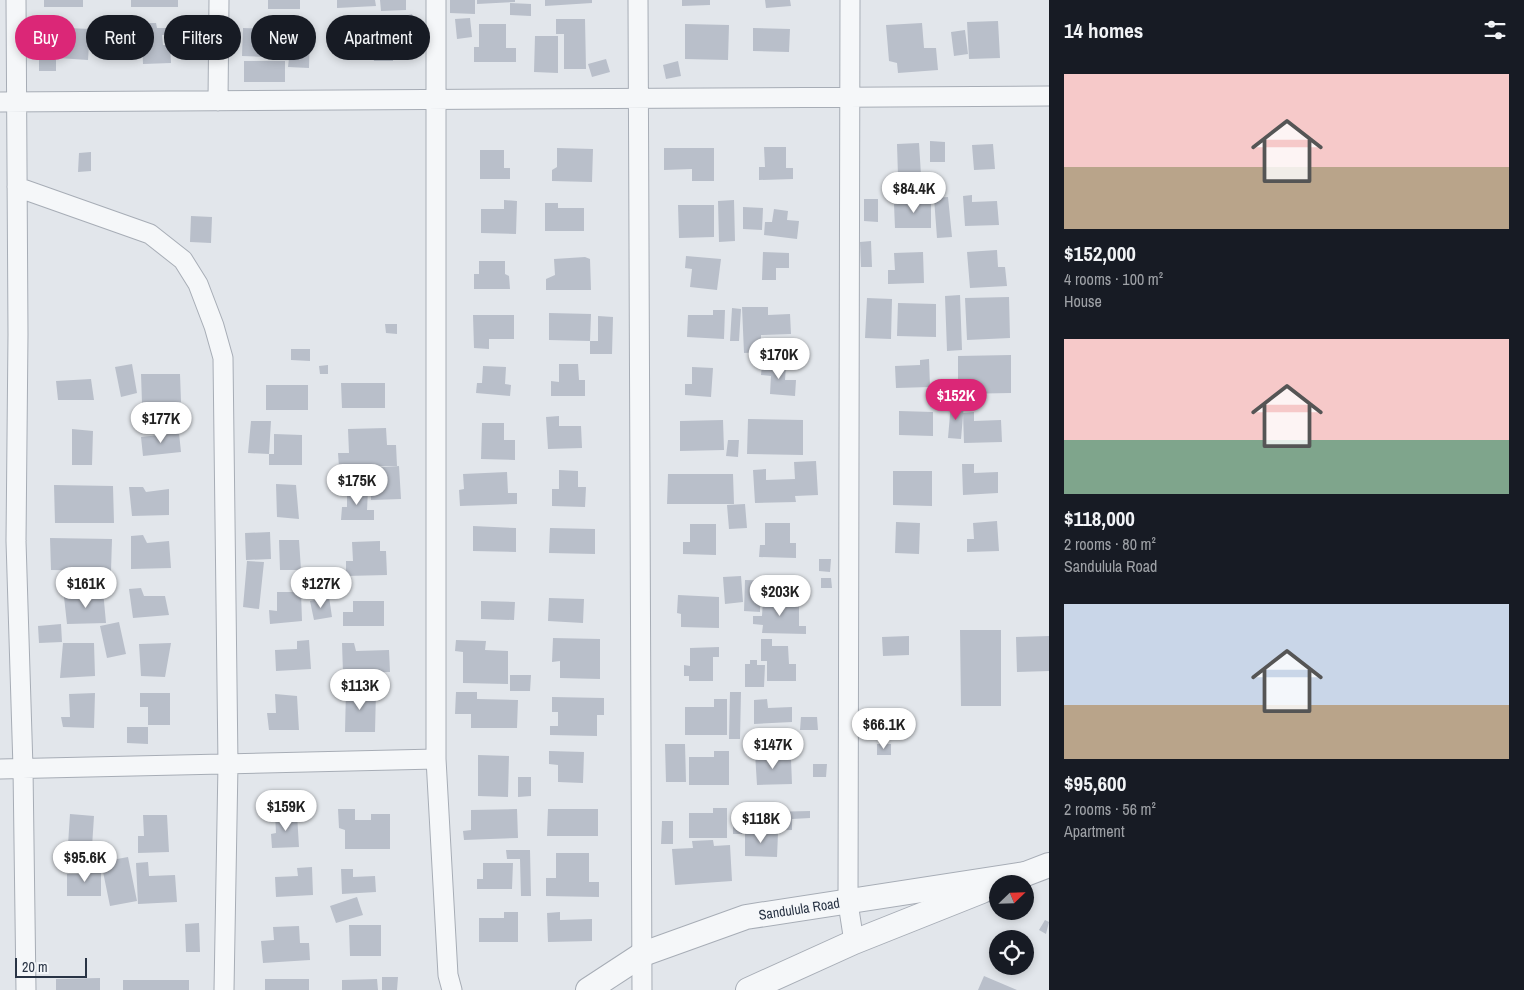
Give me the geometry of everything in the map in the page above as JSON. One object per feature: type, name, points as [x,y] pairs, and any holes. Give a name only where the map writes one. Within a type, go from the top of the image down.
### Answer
[{"type":"street","points":[[16,0],[8,102],[17,187],[16,541],[23,768],[26,990]]},
{"type":"street","points":[[218,101],[219,0]]},
{"type":"street","points":[[436,0],[436,759],[448,975],[452,990]]},
{"type":"street","points":[[638,0],[642,990]]},
{"type":"street","points":[[850,0],[847,510],[848,903],[854,942]]},
{"type":"street","points":[[8,102],[1049,96]]},
{"type":"street","points":[[17,187],[150,234],[183,260],[198,284],[214,326],[223,358],[228,764],[224,990]]},
{"type":"street","points":[[0,769],[436,759]]},
{"type":"street","name":"Sandulula Road","points":[[588,990],[643,954],[746,917],[848,903],[1025,874],[1049,865]]},
{"type":"street","points":[[748,990],[854,942],[989,889]]},
{"type":"building","points":[[44,0],[83,0],[83,7],[44,7]]},
{"type":"building","points":[[131,0],[178,0],[178,7],[131,7]]},
{"type":"building","points":[[268,0],[300,0],[300,9],[268,9]]},
{"type":"building","points":[[337,0],[375,0],[376,6],[337,8]]},
{"type":"building","points":[[380,0],[406,0],[406,10],[381,11]]},
{"type":"building","points":[[450,0],[475,0],[475,14],[450,13]]},
{"type":"building","points":[[477,0],[515,0],[515,2],[477,4]]},
{"type":"building","points":[[545,0],[592,0],[592,3],[545,6]]},
{"type":"building","points":[[682,0],[710,0],[710,5],[682,6]]},
{"type":"building","points":[[765,0],[790,0],[791,6],[766,8]]},
{"type":"building","points":[[510,3],[531,4],[531,16],[510,15]]},
{"type":"building","points":[[470,18],[472,37],[457,39],[455,19]]},
{"type":"building","points":[[556,19],[585,19],[586,69],[564,69],[564,34],[556,34]]},
{"type":"building","points":[[998,21],[1000,58],[969,59],[967,22]]},
{"type":"building","points":[[154,23],[156,23],[157,28],[164,28],[164,35],[162,35],[164,60],[171,60],[171,63],[143,64],[143,60],[154,60]]},
{"type":"building","points":[[922,23],[924,48],[936,48],[938,70],[898,73],[897,63],[889,61],[886,25]]},
{"type":"building","points":[[479,24],[506,24],[506,48],[516,48],[516,62],[474,62],[474,47],[479,47]]},
{"type":"building","points":[[685,24],[729,25],[728,60],[685,59]]},
{"type":"building","points":[[76,28],[86,29],[86,60],[76,59]]},
{"type":"building","points":[[243,28],[251,28],[251,56],[242,56]]},
{"type":"building","points":[[753,28],[790,29],[789,52],[753,51]]},
{"type":"building","points":[[965,30],[968,54],[954,56],[951,32]]},
{"type":"building","points":[[535,36],[558,36],[558,73],[534,72]]},
{"type":"building","points":[[606,59],[610,72],[592,77],[588,64]]},
{"type":"building","points":[[39,60],[56,60],[56,71],[39,71]]},
{"type":"building","points":[[289,60],[309,60],[309,68],[288,67]]},
{"type":"building","points":[[374,60],[393,61],[374,61]]},
{"type":"building","points":[[244,61],[285,61],[285,82],[244,82]]},
{"type":"building","points":[[678,61],[681,76],[666,79],[663,65]]},
{"type":"building","points":[[930,141],[945,142],[945,162],[930,162]]},
{"type":"building","points":[[919,143],[921,175],[898,176],[897,144]]},
{"type":"building","points":[[993,144],[995,169],[974,170],[972,145]]},
{"type":"building","points":[[764,147],[786,147],[786,168],[793,168],[793,179],[759,180],[759,167],[765,167]]},
{"type":"building","points":[[557,148],[593,149],[592,182],[552,181],[552,170],[557,167]]},
{"type":"building","points":[[664,148],[714,148],[714,181],[692,181],[692,169],[664,170]]},
{"type":"building","points":[[480,150],[504,150],[504,168],[510,168],[510,179],[480,179]]},
{"type":"building","points":[[91,152],[91,171],[78,172],[79,153]]},
{"type":"building","points":[[972,195],[972,202],[997,201],[999,225],[965,226],[963,196]]},
{"type":"building","points":[[918,197],[931,197],[931,228],[895,228],[894,204],[918,204]]},
{"type":"building","points":[[948,197],[952,237],[937,238],[934,198]]},
{"type":"building","points":[[864,199],[878,199],[878,222],[864,221]]},
{"type":"building","points":[[504,200],[517,201],[516,234],[481,233],[481,209],[504,209]]},
{"type":"building","points":[[734,200],[735,241],[719,242],[718,201]]},
{"type":"building","points":[[545,203],[558,203],[558,208],[584,208],[584,231],[545,231]]},
{"type":"building","points":[[678,205],[714,205],[714,237],[679,238]]},
{"type":"building","points":[[743,207],[763,208],[762,230],[743,229]]},
{"type":"building","points":[[774,209],[788,211],[787,220],[799,221],[797,239],[764,235],[765,222],[772,222]]},
{"type":"building","points":[[191,216],[212,217],[211,243],[190,242]]},
{"type":"building","points":[[871,241],[872,267],[861,267],[860,242]]},
{"type":"building","points":[[997,250],[998,267],[1005,267],[1007,286],[970,288],[967,252]]},
{"type":"building","points":[[763,252],[789,253],[789,268],[776,268],[776,280],[762,280]]},
{"type":"building","points":[[923,252],[924,283],[888,284],[888,270],[895,270],[894,253]]},
{"type":"building","points":[[686,256],[721,259],[717,290],[690,287],[692,269],[685,268]]},
{"type":"building","points":[[585,257],[590,259],[591,290],[546,290],[546,279],[555,275],[554,259]]},
{"type":"building","points":[[479,261],[505,261],[505,274],[509,276],[510,289],[474,289],[474,274],[479,274]]},
{"type":"building","points":[[960,295],[962,350],[947,351],[945,296]]},
{"type":"building","points":[[1009,297],[1010,338],[967,340],[965,298]]},
{"type":"building","points":[[867,298],[892,299],[891,339],[865,338]]},
{"type":"building","points":[[898,303],[936,304],[936,337],[897,336]]},
{"type":"building","points":[[742,307],[768,307],[768,315],[790,314],[791,334],[761,335],[761,352],[744,353]]},
{"type":"building","points":[[732,308],[741,309],[739,341],[730,341]]},
{"type":"building","points":[[713,310],[725,310],[724,339],[687,337],[688,315],[713,315]]},
{"type":"building","points":[[549,313],[591,314],[590,341],[549,340]]},
{"type":"building","points":[[473,315],[514,315],[514,339],[489,339],[489,349],[474,348]]},
{"type":"building","points":[[598,316],[613,317],[612,354],[590,354],[590,341],[598,341]]},
{"type":"building","points":[[385,324],[397,324],[397,334],[386,333]]},
{"type":"building","points":[[291,349],[310,349],[310,361],[291,360]]},
{"type":"building","points":[[1011,355],[1011,393],[958,394],[958,356]]},
{"type":"building","points":[[929,359],[930,387],[896,388],[895,366],[920,365],[920,360]]},
{"type":"building","points":[[132,364],[137,393],[121,397],[115,367]]},
{"type":"building","points":[[559,364],[578,364],[579,380],[585,380],[585,396],[551,396],[551,381],[559,382]]},
{"type":"building","points":[[762,364],[786,365],[785,380],[796,380],[795,396],[770,394],[771,376],[761,375]]},
{"type":"building","points":[[328,365],[328,374],[320,374],[319,366]]},
{"type":"building","points":[[483,366],[506,367],[505,384],[511,385],[510,396],[476,393],[477,383],[482,383]]},
{"type":"building","points":[[692,367],[713,368],[711,397],[685,395],[685,384],[692,384]]},
{"type":"building","points":[[141,374],[180,374],[181,402],[142,403]]},
{"type":"building","points":[[91,379],[94,400],[58,400],[56,381]]},
{"type":"building","points":[[341,383],[385,383],[385,408],[342,408]]},
{"type":"building","points":[[266,385],[308,385],[308,410],[266,410]]},
{"type":"building","points":[[951,403],[964,404],[961,439],[948,438]]},
{"type":"building","points":[[899,411],[933,412],[933,436],[899,435]]},
{"type":"building","points":[[974,412],[974,421],[1001,420],[1002,442],[964,443],[963,413]]},
{"type":"building","points":[[559,416],[559,426],[581,426],[582,448],[548,449],[546,417]]},
{"type":"building","points":[[748,419],[803,420],[803,455],[747,454]]},
{"type":"building","points":[[723,420],[724,450],[680,451],[680,421]]},
{"type":"building","points":[[251,421],[271,421],[269,454],[248,453]]},
{"type":"building","points":[[482,423],[504,423],[504,440],[515,440],[515,460],[481,459]]},
{"type":"building","points":[[386,428],[387,445],[396,445],[397,466],[339,467],[338,453],[349,453],[348,429]]},
{"type":"building","points":[[72,429],[93,431],[92,465],[72,465]]},
{"type":"building","points":[[179,433],[181,452],[143,456],[141,437]]},
{"type":"building","points":[[274,434],[302,435],[302,465],[269,465],[269,454],[274,454]]},
{"type":"building","points":[[728,440],[739,440],[738,457],[726,456]]},
{"type":"building","points":[[816,461],[818,495],[795,496],[796,502],[755,503],[753,470],[766,469],[766,480],[795,479],[794,462]]},
{"type":"building","points":[[962,464],[974,464],[974,473],[998,472],[998,493],[963,495]]},
{"type":"building","points":[[399,466],[401,499],[371,500],[370,468]]},
{"type":"building","points":[[559,470],[578,471],[578,487],[586,487],[585,507],[552,506],[552,489],[559,489]]},
{"type":"building","points":[[893,471],[932,471],[932,506],[893,505]]},
{"type":"building","points":[[507,472],[508,493],[517,493],[517,504],[460,506],[459,490],[464,489],[463,474]]},
{"type":"building","points":[[668,474],[733,474],[734,504],[667,504]]},
{"type":"building","points":[[276,484],[296,485],[299,519],[277,517]]},
{"type":"building","points":[[54,485],[113,486],[114,523],[55,523]]},
{"type":"building","points":[[129,487],[143,487],[146,492],[169,489],[169,515],[132,516]]},
{"type":"building","points":[[347,489],[368,490],[367,510],[374,510],[374,520],[341,520],[342,507],[347,507]]},
{"type":"building","points":[[745,504],[747,528],[729,529],[727,505]]},
{"type":"building","points":[[997,521],[999,551],[967,552],[967,539],[974,539],[973,523]]},
{"type":"building","points":[[896,522],[920,523],[919,554],[895,553]]},
{"type":"building","points":[[765,523],[790,523],[790,543],[796,543],[796,558],[759,557],[760,545],[765,545]]},
{"type":"building","points":[[690,524],[716,524],[716,555],[683,554],[683,542],[690,542]]},
{"type":"building","points":[[473,526],[516,528],[516,552],[473,551]]},
{"type":"building","points":[[550,528],[595,529],[595,554],[549,553]]},
{"type":"building","points":[[270,532],[271,559],[246,560],[245,533]]},
{"type":"building","points":[[143,535],[147,543],[169,541],[171,568],[131,569],[131,536]]},
{"type":"building","points":[[50,538],[112,539],[111,571],[51,570]]},
{"type":"building","points":[[279,540],[299,540],[301,570],[280,570]]},
{"type":"building","points":[[380,541],[380,551],[386,551],[387,575],[346,576],[346,561],[353,561],[352,542]]},
{"type":"building","points":[[819,559],[831,559],[830,572],[819,571]]},
{"type":"building","points":[[247,561],[264,562],[259,609],[243,607]]},
{"type":"building","points":[[741,576],[743,602],[725,604],[723,577]]},
{"type":"building","points":[[821,578],[831,578],[832,588],[821,588]]},
{"type":"building","points":[[745,580],[780,581],[780,597],[760,597],[760,612],[744,611]]},
{"type":"building","points":[[141,588],[144,596],[165,596],[169,615],[133,618],[129,589]]},
{"type":"building","points":[[92,589],[103,590],[106,623],[67,624],[64,597],[90,599]]},
{"type":"building","points":[[277,592],[301,592],[302,621],[270,624],[269,610],[277,611]]},
{"type":"building","points":[[678,595],[719,597],[719,628],[681,627],[681,614],[677,613]]},
{"type":"building","points":[[329,597],[332,617],[314,620],[310,601]]},
{"type":"building","points":[[549,598],[584,599],[583,623],[548,621]]},
{"type":"building","points":[[763,599],[799,600],[799,626],[806,626],[806,634],[762,633],[763,625],[753,624],[753,616],[762,616]]},
{"type":"building","points":[[353,601],[384,601],[384,626],[343,626],[343,612],[353,612]]},
{"type":"building","points":[[481,601],[515,602],[514,620],[481,619]]},
{"type":"building","points":[[119,622],[126,654],[107,658],[100,626]]},
{"type":"building","points":[[61,624],[62,642],[39,643],[38,626]]},
{"type":"building","points":[[960,630],[1001,630],[1001,706],[961,706]]},
{"type":"building","points":[[909,636],[909,655],[883,656],[882,637]]},
{"type":"building","points":[[1049,636],[1049,671],[1017,672],[1016,637]]},
{"type":"building","points":[[553,638],[600,639],[600,679],[560,678],[560,661],[552,662]]},
{"type":"building","points":[[761,639],[772,639],[772,646],[788,646],[789,664],[796,664],[796,681],[767,681],[767,661],[761,661]]},
{"type":"building","points":[[309,640],[311,669],[276,671],[275,650],[297,649],[297,641]]},
{"type":"building","points":[[456,640],[486,641],[485,650],[508,651],[508,684],[463,683],[463,652],[455,651]]},
{"type":"building","points":[[63,643],[94,643],[95,676],[60,678]]},
{"type":"building","points":[[171,643],[165,677],[141,676],[139,644]]},
{"type":"building","points":[[342,643],[354,643],[356,651],[389,650],[390,672],[343,673]]},
{"type":"building","points":[[719,647],[719,657],[713,657],[713,681],[689,681],[689,676],[684,676],[684,665],[690,666],[690,648]]},
{"type":"building","points":[[750,660],[757,660],[757,665],[765,665],[764,687],[745,687],[745,664],[750,664]]},
{"type":"building","points":[[510,675],[531,675],[530,691],[510,691]]},
{"type":"building","points":[[346,690],[376,691],[375,732],[345,732]]},
{"type":"building","points":[[456,692],[477,692],[477,699],[518,700],[517,728],[471,728],[471,714],[455,714]]},
{"type":"building","points":[[730,692],[741,692],[740,739],[729,739]]},
{"type":"building","points":[[95,693],[94,728],[63,727],[61,717],[70,717],[69,694]]},
{"type":"building","points":[[140,693],[170,693],[170,725],[148,725],[148,707],[140,707]]},
{"type":"building","points":[[275,694],[297,696],[299,730],[269,730],[267,713],[276,713]]},
{"type":"building","points":[[552,697],[604,698],[604,715],[597,715],[597,736],[550,735],[550,726],[558,726],[558,712],[552,712]]},
{"type":"building","points":[[714,699],[727,699],[727,735],[685,735],[685,707],[714,707]]},
{"type":"building","points":[[767,699],[768,708],[792,707],[792,722],[754,724],[754,700]]},
{"type":"building","points":[[801,717],[817,717],[818,730],[800,730]]},
{"type":"building","points":[[127,727],[148,727],[148,744],[127,743]]},
{"type":"building","points":[[665,744],[685,744],[686,782],[666,782]]},
{"type":"building","points":[[877,744],[891,744],[891,755],[877,755]]},
{"type":"building","points":[[549,751],[584,752],[583,783],[558,782],[558,765],[549,764]]},
{"type":"building","points":[[714,751],[729,751],[729,785],[689,785],[689,757],[714,757]]},
{"type":"building","points":[[755,753],[768,753],[769,759],[791,759],[792,784],[757,785]]},
{"type":"building","points":[[478,755],[509,756],[508,797],[478,796]]},
{"type":"building","points":[[813,764],[827,764],[826,777],[813,777]]},
{"type":"building","points":[[518,777],[531,777],[531,796],[518,797]]},
{"type":"building","points":[[756,805],[767,805],[767,812],[810,811],[810,818],[792,819],[792,830],[757,831]]},
{"type":"building","points":[[713,808],[727,808],[727,838],[689,838],[689,813],[713,813]]},
{"type":"building","points":[[338,809],[355,809],[355,820],[371,820],[371,814],[390,814],[390,849],[345,849],[345,830],[339,828]]},
{"type":"building","points":[[517,809],[518,838],[464,840],[463,831],[471,830],[471,810]]},
{"type":"building","points":[[548,809],[598,809],[598,836],[547,836]]},
{"type":"building","points":[[70,814],[94,816],[92,847],[68,845]]},
{"type":"building","points":[[275,814],[297,814],[299,847],[272,848],[271,834],[276,833]]},
{"type":"building","points":[[733,814],[743,814],[742,834],[733,834]]},
{"type":"building","points":[[143,815],[167,815],[169,852],[138,853],[138,836],[144,836]]},
{"type":"building","points":[[662,821],[673,821],[673,844],[661,844]]},
{"type":"building","points":[[745,832],[778,833],[777,857],[745,856]]},
{"type":"building","points":[[713,840],[714,846],[730,845],[732,881],[675,885],[672,849],[693,848],[692,841]]},
{"type":"building","points":[[506,850],[530,850],[531,896],[521,896],[520,859],[507,859]]},
{"type":"building","points":[[556,853],[589,853],[589,882],[599,882],[599,897],[546,896],[546,878],[556,878]]},
{"type":"building","points":[[128,857],[137,901],[110,906],[101,862]]},
{"type":"building","points":[[148,862],[149,876],[175,875],[177,902],[138,904],[136,863]]},
{"type":"building","points":[[483,863],[513,863],[512,889],[477,889],[477,879],[483,879]]},
{"type":"building","points":[[86,867],[101,867],[101,896],[67,896],[67,874],[86,874]]},
{"type":"building","points":[[312,867],[313,895],[276,897],[275,877],[298,876],[297,868]]},
{"type":"building","points":[[341,869],[353,869],[353,877],[375,876],[376,892],[342,894]]},
{"type":"building","points":[[357,897],[363,915],[336,923],[330,906]]},
{"type":"building","points":[[504,912],[518,912],[518,942],[479,942],[479,918],[504,918]]},
{"type":"building","points":[[560,912],[560,920],[592,919],[592,941],[548,942],[547,913]]},
{"type":"building","points":[[1045,920],[1049,922],[1046,934],[1039,930]]},
{"type":"building","points":[[199,923],[200,952],[186,952],[185,924]]},
{"type":"building","points":[[349,925],[381,925],[381,956],[350,956]]},
{"type":"building","points":[[299,926],[300,943],[309,943],[310,960],[263,963],[261,941],[274,940],[273,927]]},
{"type":"building","points":[[984,976],[1017,990],[978,990]]},
{"type":"building","points":[[382,977],[398,977],[397,990],[382,990]]},
{"type":"building","points":[[100,978],[100,990],[56,990],[56,979]]},
{"type":"building","points":[[265,979],[309,979],[309,990],[265,990]]},
{"type":"building","points":[[377,979],[378,990],[342,990],[342,980]]},
{"type":"building","points":[[123,980],[189,980],[189,990],[123,990]]}]
